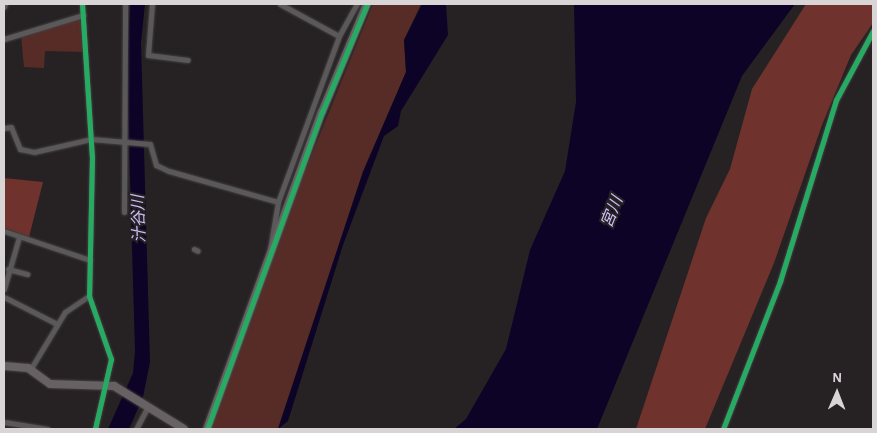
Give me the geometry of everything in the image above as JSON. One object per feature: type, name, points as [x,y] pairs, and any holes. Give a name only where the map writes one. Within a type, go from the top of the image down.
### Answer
[{"type":"street","points":[[4,8],[5,4]]},
{"type":"street","points":[[82,4],[91,139],[89,296],[110,350],[108,385],[95,429]]},
{"type":"street","points":[[124,212],[125,4]]},
{"type":"street","points":[[152,4],[148,55],[188,60]]},
{"type":"street","points":[[280,4],[339,36]]},
{"type":"street","points":[[270,257],[278,202],[339,36],[357,4]]},
{"type":"street","points":[[208,429],[270,257],[367,4]]},
{"type":"street","points":[[4,39],[83,15]]},
{"type":"street","points":[[723,429],[780,281],[836,100],[873,31]]},
{"type":"street","points":[[4,128],[11,127],[20,149],[34,152],[91,139],[146,144],[156,165],[169,171],[278,202]]},
{"type":"street","points":[[4,231],[90,260]]},
{"type":"street","points":[[4,289],[8,268],[19,237]]},
{"type":"street","points":[[8,268],[27,274]]},
{"type":"street","points":[[30,370],[57,324],[74,303],[89,296]]},
{"type":"street","points":[[4,297],[57,324]]},
{"type":"street","points":[[4,366],[30,370],[50,384],[108,385],[122,390],[184,429]]},
{"type":"street","points":[[136,429],[147,405]]},
{"type":"street","points":[[4,422],[47,429]]},
{"type":"shaded area","points":[[373,4],[421,4],[404,40],[406,72],[363,171],[278,428],[211,429],[270,257]]},
{"type":"shaded area","points":[[806,4],[873,4],[873,23],[851,55],[822,125],[774,263],[705,429],[636,429],[706,218],[730,169],[752,89]]},
{"type":"shaded area","points":[[83,15],[85,52],[45,51],[44,68],[24,67],[21,35]]},
{"type":"shaded area","points":[[4,178],[43,182],[29,237],[4,228]]},
{"type":"water","name":"汁谷川","points":[[130,4],[145,4],[141,43],[150,362],[143,397],[129,429],[108,429],[133,373],[135,352],[127,73]]},
{"type":"water","points":[[422,4],[446,4],[448,35],[401,111],[398,126],[384,136],[343,245],[288,421],[278,429],[363,172],[406,72],[404,40]]},
{"type":"water","name":"宮川","points":[[574,4],[795,4],[742,76],[597,429],[454,429],[466,419],[506,349],[530,250],[565,171],[576,102]]},
{"type":"cycle path","points":[[82,4],[92,157],[89,296],[111,359],[95,429]]},
{"type":"cycle path","points":[[207,429],[322,112],[367,4]]},
{"type":"cycle path","points":[[723,429],[780,281],[836,100],[873,31]]}]
